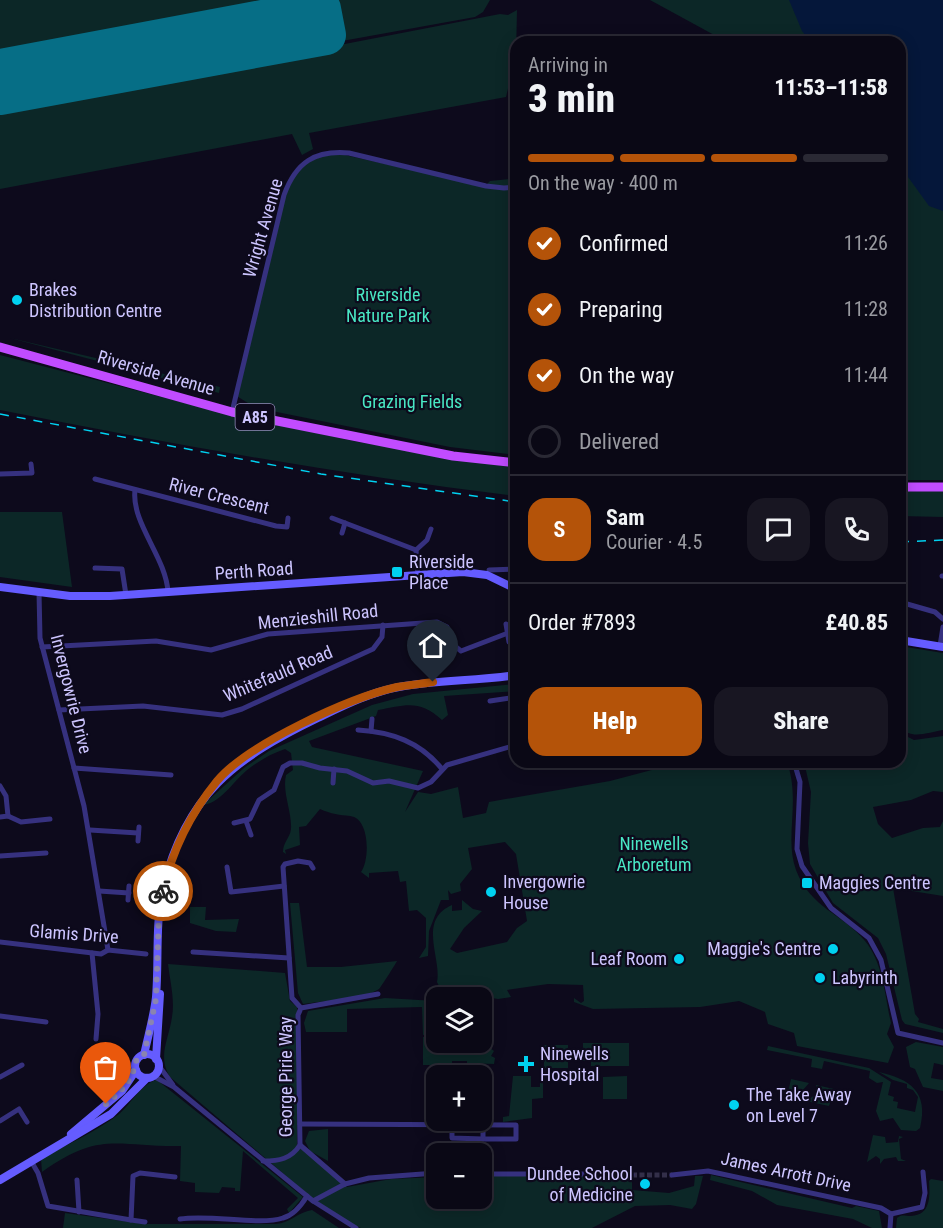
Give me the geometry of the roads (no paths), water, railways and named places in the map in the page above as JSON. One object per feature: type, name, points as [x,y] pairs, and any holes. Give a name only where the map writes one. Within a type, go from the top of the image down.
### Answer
[{"type":"main road","name":"Riverside Avenue","points":[[0,347],[232,412],[453,456],[510,462]]},
{"type":"main road","points":[[906,487],[943,487]]},
{"type":"street","name":"Wright Avenue","points":[[232,412],[284,195],[295,173],[309,159],[332,152],[349,153],[486,186],[510,188]]},
{"type":"street","points":[[0,474],[32,473],[32,464]]},
{"type":"street","name":"River Crescent","points":[[94,479],[276,526],[287,527],[288,518]]},
{"type":"street","points":[[135,490],[135,506],[166,573],[168,592]]},
{"type":"street","points":[[332,518],[416,550]]},
{"type":"street","points":[[342,533],[345,523]]},
{"type":"street","points":[[416,550],[427,540],[431,529]]},
{"type":"street","points":[[416,550],[418,575]]},
{"type":"street","points":[[95,568],[122,570],[126,595]]},
{"type":"street","points":[[489,570],[510,568]]},
{"type":"street","name":"Perth Road","points":[[0,587],[70,596],[126,595],[476,572],[510,586]]},
{"type":"street","name":"Invergowrie Drive","points":[[39,592],[42,647],[90,831],[108,950]]},
{"type":"street","points":[[906,604],[935,612],[943,619]]},
{"type":"street","name":"Menzieshill Road","points":[[42,647],[156,641],[211,650],[268,634],[443,623],[461,651],[508,633]]},
{"type":"street","points":[[506,624],[509,642]]},
{"type":"street","name":"Whitefauld Road","points":[[58,710],[143,706],[222,715],[242,709],[372,649],[382,637],[383,625]]},
{"type":"street","points":[[906,641],[941,647],[943,627]]},
{"type":"street","points":[[144,1055],[156,999],[159,912],[163,888],[171,861],[189,820],[218,780],[249,754],[349,703],[397,687],[510,676]]},
{"type":"street","points":[[490,701],[510,698]]},
{"type":"street","points":[[371,731],[372,719]]},
{"type":"street","points":[[358,730],[371,731],[411,742],[423,748],[442,769]]},
{"type":"street","points":[[234,823],[250,819],[259,800],[274,790],[283,767],[290,763],[347,771],[373,783],[389,781],[418,788],[431,782],[442,769],[510,747]]},
{"type":"street","name":"Invergowrie Drive","points":[[74,768],[171,776]]},
{"type":"street","points":[[796,768],[800,782],[797,849],[802,866],[831,908],[869,938],[881,960],[898,1033],[943,1042]]},
{"type":"street","points":[[333,783],[334,769]]},
{"type":"street","points":[[0,786],[6,796],[8,816]]},
{"type":"street","points":[[0,817],[8,816],[21,822],[50,819]]},
{"type":"street","points":[[246,821],[251,835]]},
{"type":"street","points":[[90,831],[139,830],[138,842]]},
{"type":"street","points":[[0,856],[46,853]]},
{"type":"street","points":[[301,1008],[292,998],[284,886],[285,864],[298,861],[310,863],[313,868]]},
{"type":"street","points":[[227,867],[231,892],[284,886]]},
{"type":"street","points":[[99,891],[129,893]]},
{"type":"street","points":[[0,1180],[111,1114],[150,1077],[158,1062],[160,1000],[158,939]]},
{"type":"street","name":"Glamis Drive","points":[[0,942],[101,954],[108,950],[146,954]]},
{"type":"street","points":[[193,952],[289,958]]},
{"type":"street","points":[[92,953],[98,1014],[96,1039]]},
{"type":"street","name":"George Pirie Way","points":[[263,1161],[282,1160],[295,1153],[300,1146],[298,1015],[301,1008],[378,994]]},
{"type":"street","points":[[0,1016],[46,1022]]},
{"type":"street","points":[[61,1142],[122,1090],[136,1070],[136,1061],[144,1055],[151,1055],[158,1062],[174,1087]]},
{"type":"street","points":[[0,1077],[22,1065]]},
{"type":"street","points":[[136,1070],[174,1087],[313,1201],[356,1228]]},
{"type":"street","points":[[0,1120],[19,1109],[27,1122]]},
{"type":"street","points":[[452,1131],[452,1138],[516,1139],[516,1125],[502,1122],[492,1123]]},
{"type":"street","points":[[300,1124],[426,1124]]},
{"type":"street","points":[[483,1138],[484,1131]]},
{"type":"street","points":[[300,1146],[345,1184]]},
{"type":"street","points":[[31,1161],[38,1173],[48,1206],[145,1222]]},
{"type":"street","name":"James Arrott Drive","points":[[672,1175],[708,1171],[881,1208],[891,1214]]},
{"type":"street","points":[[890,1228],[891,1214],[922,1207],[925,1193],[923,1172]]},
{"type":"street","points":[[130,1220],[133,1176],[137,1173],[175,1177]]},
{"type":"street","points":[[313,1201],[345,1184],[369,1178],[426,1174]]},
{"type":"street","points":[[492,1174],[632,1175]]},
{"type":"street","points":[[161,1175],[161,1183]]},
{"type":"street","points":[[77,1180],[79,1212]]},
{"type":"street","points":[[180,1219],[212,1217],[271,1220],[284,1218],[293,1214],[307,1196]]},
{"type":"water","points":[[789,0],[943,0],[943,211],[929,206],[906,174],[906,36],[806,36]]},
{"type":"tunnel","points":[[632,1175],[672,1175]]},
{"type":"railway","points":[[0,414],[321,474],[510,501]]},
{"type":"railway","points":[[906,542],[943,540]]},
{"type":"place","name":"Brakes Distribution Centre","points":[[17,300]]},
{"type":"place","name":"Riverside Place","points":[[397,572]]},
{"type":"place","name":"Maggies Centre","points":[[807,883]]},
{"type":"place","name":"Invergowrie House","points":[[491,892]]},
{"type":"place","name":"Maggie's Centre","points":[[833,949]]},
{"type":"place","name":"Leaf Room","points":[[679,959]]},
{"type":"place","name":"Labyrinth","points":[[820,978]]},
{"type":"place","name":"Ninewells Hospital","points":[[526,1064]]},
{"type":"place","name":"The Take Away on Level 7","points":[[734,1105]]},
{"type":"place","name":"Dundee School of Medicine","points":[[645,1184]]},
{"type":"park label","name":"Riverside Nature Park","points":[[388,305]]},
{"type":"park label","name":"Grazing Fields","points":[[412,402]]},
{"type":"park label","name":"Ninewells Arboretum","points":[[654,854]]}]
